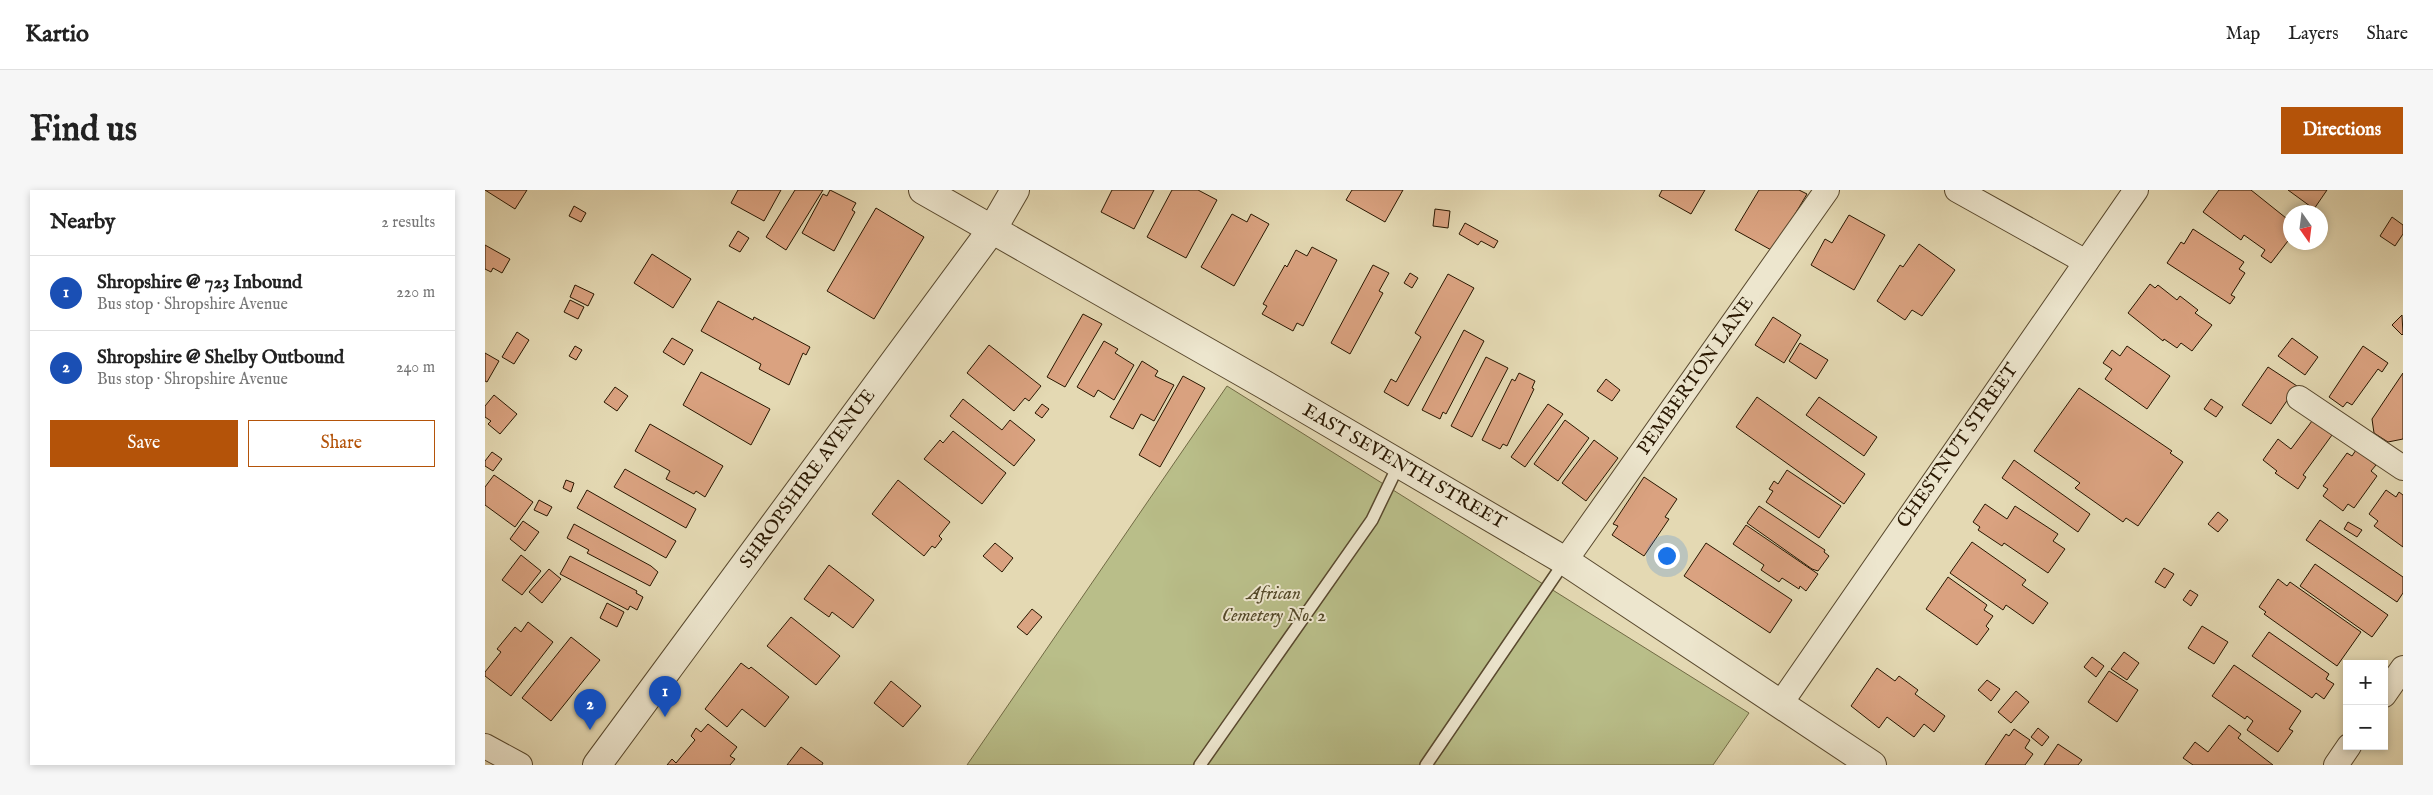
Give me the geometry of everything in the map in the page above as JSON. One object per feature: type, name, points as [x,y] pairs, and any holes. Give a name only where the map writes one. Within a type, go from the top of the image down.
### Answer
[{"type":"street","name":"EAST SEVENTH STREET","points":[[923,190],[993,228],[1565,561],[1872,765]]},
{"type":"street","name":"SHROPSHIRE AVENUE","points":[[597,765],[993,228],[1015,190]]},
{"type":"street","name":"PEMBERTON LANE","points":[[1565,561],[1827,190]]},
{"type":"street","points":[[1957,190],[2086,262]]},
{"type":"street","name":"CHESTNUT STREET","points":[[1781,703],[2136,190]]},
{"type":"street","points":[[2299,398],[2403,468]]},
{"type":"street","points":[[2388,689],[2403,668]]},
{"type":"street","points":[[485,746],[520,765]]},
{"type":"street","points":[[2336,765],[2346,750]]},
{"type":"lane","points":[[1200,765],[1372,520],[1399,464]]},
{"type":"lane","points":[[1426,765],[1565,561]]},
{"type":"green space","name":"African Cemetery No. 2","points":[[1227,386],[1749,713],[1713,765],[967,765]]},
{"type":"building","points":[[485,190],[527,190],[515,209]]},
{"type":"building","points":[[738,190],[781,190],[764,221],[731,203]]},
{"type":"building","points":[[795,190],[823,190],[786,250],[766,237]]},
{"type":"building","points":[[830,190],[856,203],[852,210],[855,212],[834,251],[802,233],[823,194],[827,196]]},
{"type":"building","points":[[1112,190],[1154,190],[1134,229],[1101,212]]},
{"type":"building","points":[[1172,190],[1198,190],[1217,200],[1186,258],[1147,237]]},
{"type":"building","points":[[1352,190],[1403,190],[1385,222],[1346,200]]},
{"type":"building","points":[[1662,190],[1705,190],[1691,214],[1659,196]]},
{"type":"building","points":[[1759,190],[1799,190],[1807,194],[1773,251],[1735,230]]},
{"type":"building","points":[[2219,190],[2251,190],[2283,216],[2283,247],[2271,263],[2261,256],[2265,250],[2244,235],[2241,240],[2203,212]]},
{"type":"building","points":[[2288,190],[2327,190],[2317,205],[2309,205]]},
{"type":"building","points":[[574,206],[586,213],[581,222],[569,216]]},
{"type":"building","points":[[876,208],[924,237],[874,319],[827,291]]},
{"type":"building","points":[[1435,209],[1450,211],[1448,228],[1433,226]]},
{"type":"building","points":[[1232,214],[1247,222],[1251,214],[1269,224],[1234,286],[1201,267]]},
{"type":"building","points":[[1849,215],[1885,235],[1854,290],[1811,265],[1825,239],[1832,243]]},
{"type":"building","points":[[2392,217],[2403,225],[2403,234],[2395,246],[2380,236]]},
{"type":"building","points":[[1465,223],[1498,241],[1494,248],[1481,241],[1478,245],[1459,234]]},
{"type":"building","points":[[2193,229],[2244,262],[2239,269],[2245,273],[2231,295],[2235,297],[2230,304],[2167,263],[2181,242],[2184,244]]},
{"type":"building","points":[[738,231],[749,238],[740,252],[729,246]]},
{"type":"building","points":[[1919,244],[1955,270],[1922,316],[1912,310],[1905,320],[1877,301],[1900,265],[1903,267]]},
{"type":"building","points":[[485,245],[510,259],[502,273],[493,268],[491,272],[485,269]]},
{"type":"building","points":[[1312,247],[1337,260],[1303,326],[1297,323],[1293,331],[1262,314],[1267,306],[1263,304],[1285,265],[1287,267],[1296,250],[1307,256]]},
{"type":"building","points":[[652,254],[691,279],[673,308],[634,283]]},
{"type":"building","points":[[1373,265],[1389,273],[1379,291],[1383,293],[1350,354],[1331,343]]},
{"type":"building","points":[[1410,273],[1418,278],[1412,288],[1404,283]]},
{"type":"building","points":[[1448,274],[1474,288],[1408,406],[1384,392],[1391,379],[1396,382],[1421,337],[1415,333]]},
{"type":"building","points":[[2150,284],[2155,288],[2158,285],[2177,300],[2180,296],[2198,310],[2195,313],[2212,325],[2192,351],[2181,343],[2177,348],[2164,339],[2163,341],[2128,313]]},
{"type":"building","points":[[575,285],[594,294],[588,306],[570,297]]},
{"type":"building","points":[[570,300],[584,307],[578,319],[564,312]]},
{"type":"building","points":[[718,301],[753,320],[754,317],[810,347],[806,355],[803,353],[789,385],[759,369],[761,364],[701,331]]},
{"type":"building","points":[[1083,314],[1102,324],[1065,387],[1047,377]]},
{"type":"building","points":[[2402,315],[2403,334],[2402,335],[2392,325]]},
{"type":"building","points":[[1773,317],[1801,335],[1784,363],[1755,345]]},
{"type":"building","points":[[1464,330],[1484,341],[1446,414],[1443,412],[1440,419],[1422,410]]},
{"type":"building","points":[[517,332],[529,340],[514,364],[502,357]]},
{"type":"building","points":[[672,338],[693,350],[684,365],[663,352]]},
{"type":"building","points":[[2292,338],[2318,357],[2305,375],[2278,356]]},
{"type":"building","points":[[1104,341],[1118,349],[1115,353],[1134,365],[1114,400],[1098,390],[1094,397],[1077,387]]},
{"type":"building","points":[[1800,343],[1828,360],[1816,379],[1789,361]]},
{"type":"building","points":[[989,345],[1041,386],[1029,401],[1025,398],[1014,411],[967,373]]},
{"type":"building","points":[[575,346],[582,350],[576,360],[569,356]]},
{"type":"building","points":[[2127,346],[2170,376],[2147,409],[2105,379],[2112,369],[2103,363],[2112,350],[2120,356]]},
{"type":"building","points":[[2363,346],[2388,363],[2382,372],[2378,369],[2352,405],[2347,402],[2343,407],[2329,397]]},
{"type":"building","points":[[485,353],[499,361],[487,382],[485,381]]},
{"type":"building","points":[[1486,357],[1508,368],[1472,437],[1451,426]]},
{"type":"building","points":[[1142,361],[1158,371],[1155,376],[1174,385],[1154,421],[1141,414],[1133,429],[1110,417]]},
{"type":"building","points":[[2268,367],[2297,386],[2271,424],[2242,405]]},
{"type":"building","points":[[701,372],[770,409],[751,445],[683,405]]},
{"type":"building","points":[[1519,373],[1535,381],[1532,388],[1534,389],[1507,446],[1503,444],[1500,449],[1482,440],[1512,379],[1515,381]]},
{"type":"building","points":[[2403,373],[2403,439],[2388,442],[2374,433],[2372,419]]},
{"type":"building","points":[[1183,376],[1205,388],[1160,467],[1139,455]]},
{"type":"building","points":[[1606,379],[1620,390],[1612,401],[1597,391]]},
{"type":"building","points":[[615,387],[628,396],[617,411],[604,402]]},
{"type":"building","points":[[2079,388],[2172,451],[2170,453],[2183,462],[2138,526],[2126,518],[2123,522],[2075,488],[2080,483],[2034,451]]},
{"type":"building","points":[[494,395],[517,414],[500,434],[488,424],[491,421],[485,417],[485,406]]},
{"type":"building","points":[[1757,397],[1865,474],[1844,504],[1736,427]]},
{"type":"building","points":[[1819,397],[1877,437],[1864,456],[1806,415]]},
{"type":"building","points":[[963,399],[1002,430],[1010,420],[1035,440],[1014,466],[950,416]]},
{"type":"building","points":[[2211,399],[2223,407],[2216,417],[2204,409]]},
{"type":"building","points":[[1042,404],[1049,409],[1042,418],[1035,413]]},
{"type":"building","points":[[1548,404],[1563,414],[1525,467],[1511,457]]},
{"type":"building","points":[[1565,420],[1589,438],[1558,481],[1534,464]]},
{"type":"building","points":[[2312,421],[2332,435],[2303,475],[2306,477],[2298,489],[2275,473],[2277,471],[2263,460],[2278,439],[2291,449]]},
{"type":"building","points":[[650,424],[723,466],[705,497],[696,491],[694,494],[666,479],[670,471],[635,451]]},
{"type":"building","points":[[953,431],[1006,473],[982,504],[924,459],[940,440],[943,443]]},
{"type":"building","points":[[1594,440],[1618,458],[1586,501],[1562,483]]},
{"type":"building","points":[[2356,450],[2376,465],[2371,471],[2377,476],[2354,508],[2348,504],[2343,511],[2323,496],[2328,489],[2323,486],[2347,453],[2352,456]]},
{"type":"building","points":[[492,452],[502,459],[493,471],[485,466],[485,461]]},
{"type":"building","points":[[2014,460],[2090,514],[2078,532],[2002,478]]},
{"type":"building","points":[[625,469],[696,509],[686,528],[614,487]]},
{"type":"building","points":[[1787,470],[1841,506],[1819,538],[1766,502],[1773,491],[1769,489],[1774,481],[1778,484]]},
{"type":"building","points":[[494,475],[533,502],[515,527],[485,505],[485,487]]},
{"type":"building","points":[[1644,477],[1677,499],[1665,517],[1669,519],[1644,556],[1612,535],[1618,526],[1613,524]]},
{"type":"building","points":[[566,480],[574,483],[571,492],[563,488]]},
{"type":"building","points":[[898,480],[950,522],[939,536],[942,539],[935,548],[932,546],[924,556],[872,514]]},
{"type":"building","points":[[587,490],[676,541],[666,558],[577,508]]},
{"type":"building","points":[[2386,490],[2396,497],[2399,492],[2403,495],[2403,547],[2374,526],[2378,521],[2369,514]]},
{"type":"building","points":[[539,500],[552,507],[547,516],[534,510]]},
{"type":"building","points":[[1985,504],[2007,519],[2015,506],[2058,534],[2053,541],[2065,549],[2048,573],[2004,543],[2002,546],[1978,530],[1980,527],[1973,522]]},
{"type":"building","points":[[1759,506],[1825,550],[1824,552],[1829,556],[1818,571],[1812,569],[1747,523]]},
{"type":"building","points":[[2218,512],[2228,520],[2218,532],[2208,524]]},
{"type":"building","points":[[2320,520],[2403,577],[2403,593],[2397,602],[2306,540]]},
{"type":"building","points":[[523,521],[539,532],[525,551],[510,539]]},
{"type":"building","points":[[2348,522],[2362,530],[2357,537],[2344,529]]},
{"type":"building","points":[[574,524],[651,566],[658,572],[650,586],[587,553],[589,550],[567,538]]},
{"type":"building","points":[[1746,525],[1818,574],[1806,591],[1800,586],[1799,589],[1782,578],[1779,582],[1761,570],[1764,565],[1733,544]]},
{"type":"building","points":[[1972,542],[2026,580],[2022,585],[2048,603],[2033,624],[2006,605],[2003,610],[1950,573]]},
{"type":"building","points":[[995,543],[1013,558],[1002,572],[983,556]]},
{"type":"building","points":[[1706,543],[1792,600],[1770,633],[1684,576]]},
{"type":"building","points":[[521,555],[541,571],[522,595],[502,580]]},
{"type":"building","points":[[570,556],[637,591],[636,593],[643,597],[637,610],[630,606],[628,610],[560,574]]},
{"type":"building","points":[[2315,564],[2388,615],[2372,637],[2300,586]]},
{"type":"building","points":[[829,565],[874,600],[853,628],[832,612],[829,617],[804,599]]},
{"type":"building","points":[[2164,568],[2174,574],[2165,588],[2155,582]]},
{"type":"building","points":[[549,569],[561,579],[542,603],[529,592]]},
{"type":"building","points":[[1948,577],[1987,605],[1984,610],[1993,616],[1986,626],[1989,629],[1977,645],[1926,609]]},
{"type":"building","points":[[2278,579],[2287,586],[2290,582],[2361,632],[2337,666],[2264,614],[2266,612],[2259,607]]},
{"type":"building","points":[[2190,590],[2198,595],[2191,606],[2183,600]]},
{"type":"building","points":[[607,603],[624,612],[617,627],[600,618]]},
{"type":"building","points":[[1032,609],[1042,617],[1027,635],[1017,627]]},
{"type":"building","points":[[791,617],[840,656],[816,685],[767,646]]},
{"type":"building","points":[[528,622],[553,642],[511,696],[485,676],[485,672],[501,652],[497,649],[515,627],[521,632]]},
{"type":"building","points":[[2202,626],[2228,642],[2214,664],[2188,648]]},
{"type":"building","points":[[2269,632],[2329,674],[2326,679],[2334,684],[2324,699],[2316,693],[2312,698],[2252,656]]},
{"type":"building","points":[[571,637],[600,660],[551,721],[522,698]]},
{"type":"building","points":[[2124,652],[2139,663],[2127,680],[2111,669]]},
{"type":"building","points":[[2092,657],[2104,666],[2096,677],[2084,667]]},
{"type":"building","points":[[741,663],[749,669],[751,667],[789,697],[765,727],[742,709],[727,727],[705,709]]},
{"type":"building","points":[[2234,665],[2301,711],[2289,729],[2293,731],[2278,752],[2247,730],[2253,721],[2247,716],[2245,719],[2212,696]]},
{"type":"building","points":[[1877,668],[1895,681],[1899,676],[1918,690],[1915,694],[1945,716],[1934,732],[1924,724],[1914,737],[1887,717],[1879,728],[1851,706]]},
{"type":"building","points":[[2109,671],[2138,690],[2117,722],[2088,702]]},
{"type":"building","points":[[1987,680],[2000,689],[1991,701],[1978,690]]},
{"type":"building","points":[[891,681],[921,706],[903,727],[874,703]]},
{"type":"building","points":[[2016,691],[2029,702],[2011,723],[1998,712]]},
{"type":"building","points":[[708,724],[737,747],[730,756],[735,759],[730,765],[667,765],[672,759],[676,763],[695,740],[691,736],[696,728],[701,732]]},
{"type":"building","points":[[2229,725],[2241,734],[2238,738],[2273,765],[2193,765],[2183,758],[2195,742],[2208,752]]},
{"type":"building","points":[[2038,728],[2049,737],[2042,746],[2031,737]]},
{"type":"building","points":[[2014,729],[2030,740],[2025,748],[2033,754],[2025,765],[1985,765],[2006,734],[2009,736]]},
{"type":"building","points":[[2058,744],[2082,760],[2078,765],[2044,765]]},
{"type":"building","points":[[801,747],[823,763],[822,765],[787,765]]},
{"type":"place","name":"Shropshire @ 723 Inbound","points":[[665,717]]},
{"type":"place","name":"Shropshire @ Shelby Outbound","points":[[590,730]]}]
